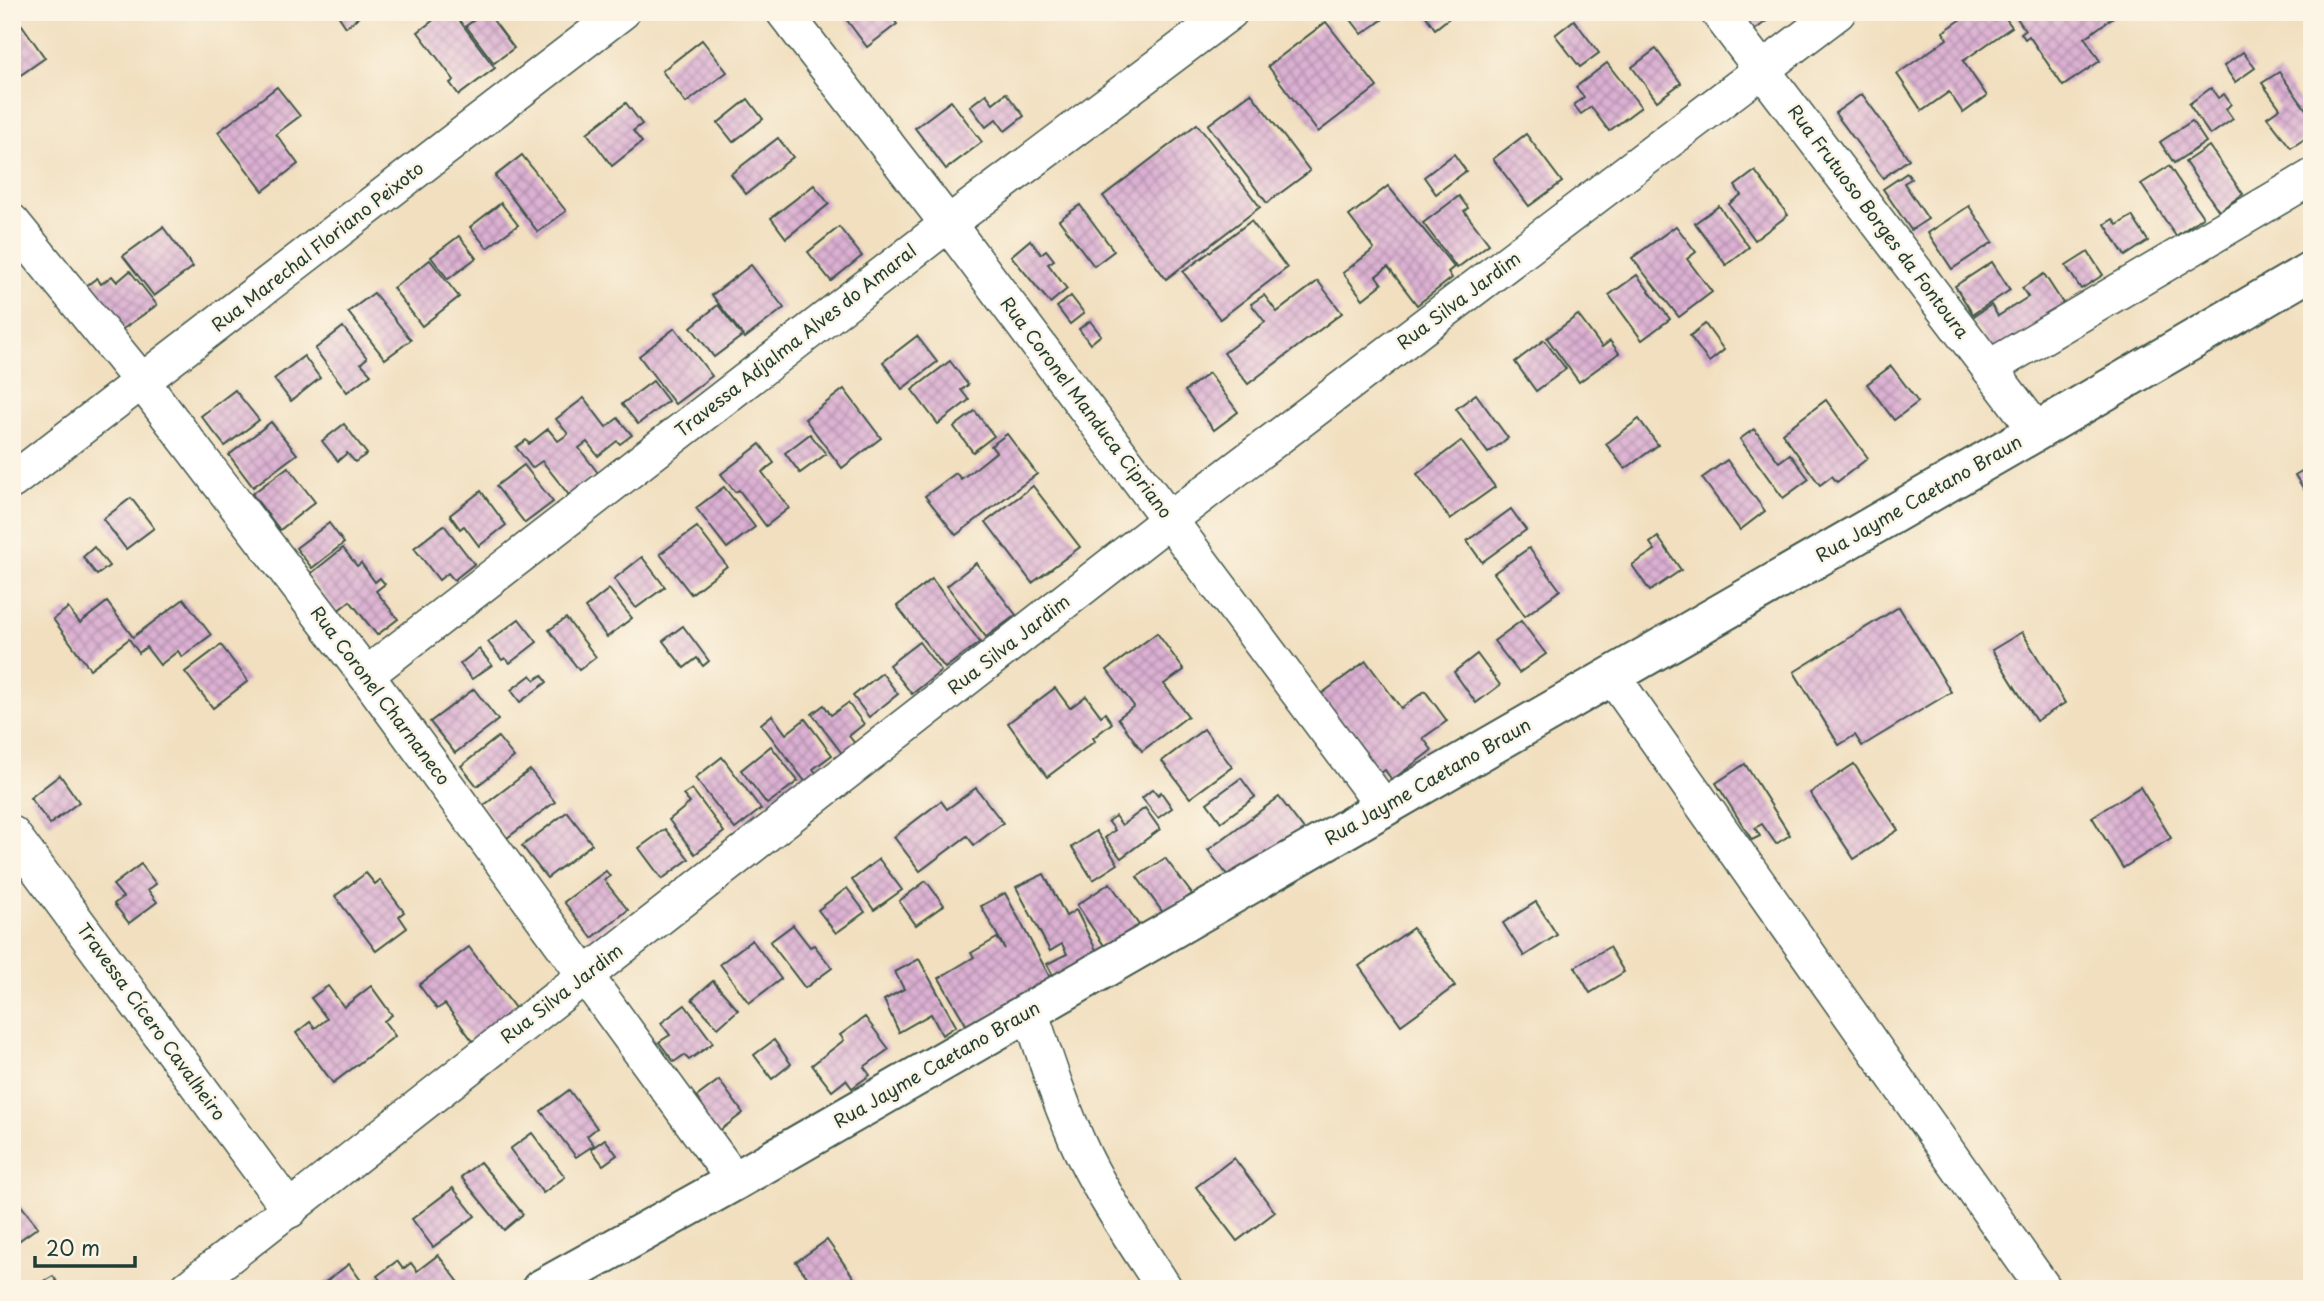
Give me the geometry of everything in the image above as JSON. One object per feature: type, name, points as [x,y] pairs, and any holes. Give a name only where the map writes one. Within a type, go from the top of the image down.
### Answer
[{"type":"street","name":"Rua Marechal Floriano Peixoto","points":[[12,481],[143,383],[622,12]]},
{"type":"street","name":"Rua Coronel Manduca Cipriano","points":[[784,12],[948,224],[1384,807]]},
{"type":"street","name":"Travessa Adjalma Alves do Amaral","points":[[366,675],[948,224],[1230,12]]},
{"type":"street","name":"Rua Frutuoso Borges da Fontoura","points":[[1718,12],[2038,432]]},
{"type":"street","name":"Rua Silva Jardim","points":[[187,1289],[1170,520],[1838,12]]},
{"type":"street","points":[[1989,368],[2312,177]]},
{"type":"street","name":"Rua Coronel Charnaneco","points":[[12,222],[143,383],[366,675],[735,1181]]},
{"type":"street","name":"Rua Jayme Caetano Braun","points":[[541,1289],[735,1181],[2038,432],[2312,270]]},
{"type":"street","points":[[1612,676],[2044,1289]]},
{"type":"street","name":"Travessa Cícero Cavalheiro","points":[[12,835],[290,1210]]},
{"type":"street","points":[[1030,1011],[1049,1070],[1085,1157],[1134,1242],[1165,1289]]},
{"type":"building","points":[[341,12],[365,12],[346,27],[338,15]]},
{"type":"building","points":[[444,12],[453,12],[495,68],[459,95],[450,83],[454,80],[418,32]]},
{"type":"building","points":[[485,12],[514,48],[494,63],[466,26]]},
{"type":"building","points":[[854,12],[888,12],[897,24],[867,47],[846,19]]},
{"type":"building","points":[[1345,12],[1376,12],[1382,20],[1362,34]]},
{"type":"building","points":[[1423,12],[1444,12],[1449,18],[1435,29]]},
{"type":"building","points":[[1722,12],[1778,12],[1743,39]]},
{"type":"building","points":[[1972,12],[2001,12],[2012,27],[1963,61],[1987,96],[1963,113],[1949,92],[1922,111],[1897,74],[1947,39],[1943,32]]},
{"type":"building","points":[[2013,12],[2109,12],[2113,17],[2085,38],[2100,61],[2063,86],[2029,36],[2025,39],[2021,33],[2025,30]]},
{"type":"building","points":[[1574,20],[1599,53],[1580,67],[1555,35]]},
{"type":"building","points":[[1326,22],[1377,87],[1318,132],[1268,66]]},
{"type":"building","points":[[22,25],[45,58],[12,81],[12,32]]},
{"type":"building","points":[[702,40],[727,72],[686,103],[662,71]]},
{"type":"building","points":[[1656,49],[1681,83],[1657,101],[1632,67]]},
{"type":"building","points":[[2243,52],[2255,68],[2235,82],[2224,66]]},
{"type":"building","points":[[1607,63],[1641,107],[1609,131],[1591,107],[1581,114],[1574,105],[1584,97],[1576,87]]},
{"type":"building","points":[[2279,72],[2312,118],[2312,134],[2291,148],[2267,117],[2280,108],[2262,83]]},
{"type":"building","points":[[277,87],[300,116],[276,134],[298,164],[263,191],[218,132]]},
{"type":"building","points":[[2211,88],[2218,98],[2224,94],[2231,104],[2226,109],[2233,119],[2210,135],[2189,104]]},
{"type":"building","points":[[1006,93],[1024,116],[1005,131],[996,119],[986,127],[970,106],[986,94],[993,103]]},
{"type":"building","points":[[1251,93],[1310,171],[1267,203],[1208,125]]},
{"type":"building","points":[[1862,94],[1909,159],[1883,178],[1835,113]]},
{"type":"building","points":[[748,99],[763,119],[733,142],[718,123]]},
{"type":"building","points":[[951,101],[982,142],[946,169],[915,128]]},
{"type":"building","points":[[626,103],[642,124],[633,131],[642,142],[612,166],[587,133]]},
{"type":"building","points":[[2192,121],[2206,142],[2174,163],[2160,142]]},
{"type":"building","points":[[1197,124],[1260,207],[1166,279],[1103,196]]},
{"type":"building","points":[[1526,134],[1562,182],[1529,206],[1493,159]]},
{"type":"building","points":[[778,138],[793,157],[746,194],[731,174]]},
{"type":"building","points":[[2209,146],[2243,194],[2219,211],[2185,162]]},
{"type":"building","points":[[1454,154],[1466,171],[1436,194],[1424,177]]},
{"type":"building","points":[[522,155],[566,211],[538,232],[495,176]]},
{"type":"building","points":[[2169,166],[2203,217],[2176,236],[2141,184]]},
{"type":"building","points":[[1755,171],[1788,215],[1755,240],[1729,204],[1741,195],[1735,186]]},
{"type":"building","points":[[1907,173],[1911,179],[1904,183],[1928,219],[1911,230],[1883,189]]},
{"type":"building","points":[[814,185],[829,204],[786,238],[771,218]]},
{"type":"building","points":[[1388,186],[1454,267],[1448,272],[1452,278],[1417,305],[1388,267],[1376,276],[1382,284],[1363,299],[1343,273],[1374,249],[1349,216]]},
{"type":"building","points":[[1459,196],[1468,208],[1464,211],[1489,244],[1457,268],[1423,223]]},
{"type":"building","points":[[501,203],[518,225],[487,248],[470,227]]},
{"type":"building","points":[[1080,205],[1114,251],[1094,266],[1059,220]]},
{"type":"building","points":[[1719,206],[1749,247],[1726,265],[1695,223]]},
{"type":"building","points":[[1969,206],[1993,242],[1952,269],[1928,233]]},
{"type":"building","points":[[2132,216],[2148,241],[2125,256],[2105,224],[2113,219],[2117,225]]},
{"type":"building","points":[[1251,221],[1287,268],[1220,319],[1183,272]]},
{"type":"building","points":[[1676,226],[1696,252],[1687,259],[1712,292],[1679,317],[1632,258]]},
{"type":"building","points":[[163,227],[193,267],[154,296],[123,256]]},
{"type":"building","points":[[839,227],[862,256],[831,281],[808,252]]},
{"type":"building","points":[[459,236],[476,258],[448,279],[431,257]]},
{"type":"building","points":[[1030,240],[1041,254],[1046,250],[1054,260],[1048,264],[1067,289],[1050,303],[1011,256]]},
{"type":"building","points":[[2088,252],[2103,275],[2081,289],[2066,266]]},
{"type":"building","points":[[430,260],[459,297],[422,326],[393,288]]},
{"type":"building","points":[[1992,262],[2010,290],[1973,314],[1955,286]]},
{"type":"building","points":[[751,265],[784,308],[745,338],[712,295]]},
{"type":"building","points":[[130,271],[157,305],[120,331],[86,286],[97,278],[101,284],[112,276],[117,282]]},
{"type":"building","points":[[2044,274],[2066,308],[1995,354],[1971,318],[1991,305],[1998,316],[2028,297],[2022,288]]},
{"type":"building","points":[[1637,275],[1670,319],[1642,340],[1609,295]]},
{"type":"building","points":[[1318,281],[1342,313],[1248,384],[1224,353],[1265,322],[1251,304],[1264,295],[1277,312]]},
{"type":"building","points":[[374,293],[411,340],[385,359],[348,312]]},
{"type":"building","points":[[1071,296],[1084,313],[1070,324],[1057,307]]},
{"type":"building","points":[[718,305],[742,336],[714,357],[691,327]]},
{"type":"building","points":[[1578,315],[1602,347],[1610,341],[1619,353],[1579,382],[1547,338]]},
{"type":"building","points":[[1090,321],[1101,335],[1090,344],[1079,329]]},
{"type":"building","points":[[1705,324],[1724,350],[1709,362],[1690,336]]},
{"type":"building","points":[[343,327],[367,358],[361,363],[371,374],[347,392],[315,349]]},
{"type":"building","points":[[675,328],[712,376],[675,404],[639,356]]},
{"type":"building","points":[[917,336],[937,362],[902,389],[883,362]]},
{"type":"building","points":[[1544,340],[1566,369],[1536,391],[1515,362]]},
{"type":"building","points":[[304,356],[320,378],[291,401],[274,379]]},
{"type":"building","points":[[950,361],[968,385],[961,390],[969,400],[938,424],[912,390]]},
{"type":"building","points":[[1891,366],[1918,402],[1894,420],[1867,384]]},
{"type":"building","points":[[1209,373],[1238,412],[1214,430],[1185,391]]},
{"type":"building","points":[[653,381],[668,401],[638,424],[622,404]]},
{"type":"building","points":[[844,389],[881,438],[842,468],[805,419]]},
{"type":"building","points":[[235,390],[259,420],[225,446],[201,416]]},
{"type":"building","points":[[1476,394],[1508,438],[1488,453],[1456,409]]},
{"type":"building","points":[[584,398],[606,427],[618,418],[632,435],[620,444],[617,441],[598,456],[587,442],[579,448],[598,473],[569,495],[542,461],[532,468],[516,447],[526,440],[529,444],[548,429],[558,441],[568,434],[556,419]]},
{"type":"building","points":[[1826,400],[1868,458],[1837,482],[1832,476],[1820,485],[1782,433]]},
{"type":"building","points":[[975,411],[994,436],[973,452],[954,427]]},
{"type":"building","points":[[1639,419],[1658,445],[1625,469],[1606,444]]},
{"type":"building","points":[[271,422],[297,454],[253,487],[229,455]]},
{"type":"building","points":[[344,424],[367,454],[355,462],[347,453],[338,461],[322,441]]},
{"type":"building","points":[[1754,429],[1779,462],[1790,454],[1809,479],[1783,498],[1740,439]]},
{"type":"building","points":[[810,434],[826,454],[800,473],[785,453]]},
{"type":"building","points":[[1007,434],[1037,474],[956,535],[925,496],[956,473],[961,479],[976,468],[996,452],[991,446]]},
{"type":"building","points":[[1461,441],[1495,487],[1450,519],[1417,474]]},
{"type":"building","points":[[760,444],[774,463],[762,472],[789,508],[766,526],[739,490],[735,492],[721,474]]},
{"type":"building","points":[[1727,460],[1765,511],[1740,530],[1702,478]]},
{"type":"building","points":[[524,465],[553,502],[525,523],[496,486]]},
{"type":"building","points":[[2312,465],[2312,502],[2295,475]]},
{"type":"building","points":[[288,467],[315,502],[280,530],[252,494]]},
{"type":"building","points":[[1033,486],[1080,547],[1032,583],[986,522]]},
{"type":"building","points":[[724,487],[755,527],[727,548],[696,508]]},
{"type":"building","points":[[481,491],[506,525],[479,546],[464,526],[460,529],[450,515]]},
{"type":"building","points":[[131,498],[154,528],[126,549],[103,519]]},
{"type":"building","points":[[1511,509],[1526,530],[1482,562],[1467,541]]},
{"type":"building","points":[[329,523],[344,543],[312,568],[296,548]]},
{"type":"building","points":[[444,525],[474,564],[454,580],[448,573],[439,580],[414,548]]},
{"type":"building","points":[[697,527],[727,566],[691,594],[660,554]]},
{"type":"building","points":[[1658,537],[1681,570],[1650,591],[1632,565],[1655,550],[1650,543]]},
{"type":"building","points":[[94,547],[109,566],[97,575],[83,557]]},
{"type":"building","points":[[343,548],[357,566],[361,563],[375,582],[380,578],[385,584],[376,591],[398,619],[377,635],[350,601],[336,612],[308,576]]},
{"type":"building","points":[[1529,548],[1560,590],[1525,616],[1494,573]]},
{"type":"building","points":[[642,557],[665,587],[636,608],[614,579]]},
{"type":"building","points":[[976,563],[1016,615],[986,637],[947,586]]},
{"type":"building","points":[[932,579],[980,642],[945,668],[897,606]]},
{"type":"building","points":[[609,589],[632,618],[607,637],[585,608]]},
{"type":"building","points":[[184,599],[211,635],[182,657],[178,651],[160,665],[146,647],[139,653],[129,639],[90,669],[53,619],[68,608],[80,623],[107,602],[133,637]]},
{"type":"building","points":[[1899,607],[1951,692],[1862,746],[1855,735],[1839,745],[1794,672]]},
{"type":"building","points":[[566,618],[596,657],[579,670],[549,630]]},
{"type":"building","points":[[519,619],[537,642],[510,663],[505,658],[502,660],[488,642]]},
{"type":"building","points":[[1521,621],[1546,654],[1519,673],[1494,641]]},
{"type":"building","points":[[683,626],[709,661],[703,666],[697,658],[684,668],[663,641]]},
{"type":"building","points":[[2022,632],[2065,703],[2036,721],[1992,650]]},
{"type":"building","points":[[1157,633],[1184,670],[1164,684],[1188,716],[1142,751],[1118,718],[1134,706],[1107,670]]},
{"type":"building","points":[[919,642],[941,671],[912,694],[889,665]]},
{"type":"building","points":[[221,645],[248,681],[213,708],[185,672]]},
{"type":"building","points":[[479,649],[492,665],[472,679],[460,664]]},
{"type":"building","points":[[1477,654],[1500,685],[1476,703],[1454,672]]},
{"type":"building","points":[[1366,661],[1401,708],[1425,691],[1447,721],[1423,738],[1432,750],[1392,780],[1385,770],[1372,780],[1313,700]]},
{"type":"building","points":[[882,673],[898,694],[869,717],[853,696]]},
{"type":"building","points":[[531,675],[535,680],[542,675],[547,682],[520,702],[511,690]]},
{"type":"building","points":[[1055,688],[1070,708],[1086,696],[1101,716],[1105,713],[1112,723],[1093,738],[1095,741],[1047,777],[1008,723]]},
{"type":"building","points":[[474,689],[498,720],[455,753],[430,722]]},
{"type":"building","points":[[848,703],[864,724],[849,736],[863,754],[850,764],[812,714],[824,705],[831,715]]},
{"type":"building","points":[[772,715],[786,734],[805,719],[832,755],[813,769],[825,785],[814,793],[761,724]]},
{"type":"building","points":[[1204,729],[1232,767],[1190,798],[1162,761]]},
{"type":"building","points":[[498,737],[514,757],[477,786],[461,766]]},
{"type":"building","points":[[771,746],[798,781],[767,804],[741,770]]},
{"type":"building","points":[[722,757],[761,809],[735,829],[695,778]]},
{"type":"building","points":[[1745,764],[1790,835],[1776,844],[1762,824],[1755,828],[1760,836],[1752,840],[1716,783]]},
{"type":"building","points":[[1854,764],[1898,830],[1854,859],[1810,793]]},
{"type":"building","points":[[530,770],[555,802],[507,838],[483,806]]},
{"type":"building","points":[[60,775],[79,802],[50,824],[30,798]]},
{"type":"building","points":[[1241,778],[1255,797],[1221,822],[1207,803]]},
{"type":"building","points":[[2140,787],[2171,838],[2123,868],[2092,817]]},
{"type":"building","points":[[976,788],[1003,823],[974,845],[967,836],[920,871],[894,837],[941,801],[947,809]]},
{"type":"building","points":[[692,789],[724,832],[695,854],[669,820],[690,803],[683,795]]},
{"type":"building","points":[[1153,789],[1158,795],[1161,792],[1172,808],[1158,818],[1142,798]]},
{"type":"building","points":[[1279,797],[1311,839],[1235,885],[1208,850]]},
{"type":"building","points":[[1145,808],[1160,829],[1121,858],[1105,838],[1115,830],[1108,821],[1115,816],[1122,825]]},
{"type":"building","points":[[567,812],[592,844],[547,878],[522,846]]},
{"type":"building","points":[[665,829],[689,859],[662,879],[639,848]]},
{"type":"building","points":[[1096,831],[1118,864],[1093,880],[1072,847]]},
{"type":"building","points":[[1165,858],[1192,894],[1164,914],[1137,877]]},
{"type":"building","points":[[879,859],[902,890],[874,910],[852,880]]},
{"type":"building","points":[[141,864],[156,884],[148,890],[157,902],[129,923],[114,904],[123,897],[113,885]]},
{"type":"building","points":[[606,871],[610,876],[604,880],[628,910],[592,938],[564,902]]},
{"type":"building","points":[[366,873],[375,884],[380,880],[404,912],[399,916],[407,928],[376,951],[335,896]]},
{"type":"building","points":[[1044,874],[1066,916],[1076,910],[1100,958],[1056,981],[1047,964],[1067,954],[1062,944],[1050,951],[1016,887]]},
{"type":"building","points":[[926,881],[944,905],[916,925],[899,901]]},
{"type":"building","points":[[1110,883],[1141,928],[1107,950],[1077,905]]},
{"type":"building","points":[[847,888],[865,912],[836,933],[818,910]]},
{"type":"building","points":[[1005,893],[1052,981],[968,1028],[939,978],[974,957],[971,953],[997,938],[1005,949],[981,906]]},
{"type":"building","points":[[1536,902],[1557,935],[1524,956],[1503,923]]},
{"type":"building","points":[[793,925],[810,947],[814,945],[832,968],[805,988],[770,942]]},
{"type":"building","points":[[1413,928],[1455,986],[1401,1025],[1359,966]]},
{"type":"building","points":[[752,940],[781,979],[749,1003],[720,964]]},
{"type":"building","points":[[469,947],[518,1012],[475,1044],[445,1004],[437,1009],[419,985]]},
{"type":"building","points":[[1609,947],[1624,972],[1590,993],[1575,967]]},
{"type":"building","points":[[919,959],[956,1026],[942,1035],[931,1014],[899,1032],[884,1000],[904,989],[895,972]]},
{"type":"building","points":[[713,981],[738,1010],[718,1028],[692,999]]},
{"type":"building","points":[[328,986],[344,1007],[371,986],[392,1015],[384,1021],[395,1036],[333,1083],[296,1033],[310,1022],[315,1028],[327,1019],[311,998]]},
{"type":"building","points":[[685,1005],[713,1043],[689,1060],[684,1055],[674,1062],[659,1042],[670,1035],[661,1023]]},
{"type":"building","points":[[865,1017],[889,1049],[864,1067],[870,1075],[852,1088],[846,1080],[832,1091],[812,1065],[844,1040],[840,1035]]},
{"type":"building","points":[[774,1040],[791,1064],[772,1079],[754,1055]]},
{"type":"building","points":[[719,1080],[743,1113],[715,1134],[691,1101]]},
{"type":"building","points":[[569,1090],[597,1128],[587,1136],[594,1145],[576,1157],[541,1111]]},
{"type":"building","points":[[532,1133],[565,1177],[543,1193],[510,1149]]},
{"type":"building","points":[[605,1139],[617,1155],[603,1165],[591,1149]]},
{"type":"building","points":[[1234,1158],[1275,1212],[1237,1241],[1196,1187]]},
{"type":"building","points":[[480,1162],[523,1214],[504,1230],[461,1177]]},
{"type":"building","points":[[453,1188],[475,1216],[433,1247],[412,1219]]},
{"type":"building","points":[[12,1194],[38,1227],[17,1242],[12,1235]]},
{"type":"building","points":[[827,1240],[862,1289],[816,1289],[796,1262]]},
{"type":"building","points":[[438,1255],[464,1289],[387,1289],[377,1276],[397,1261],[403,1269],[411,1263],[417,1271]]},
{"type":"building","points":[[349,1264],[367,1289],[316,1289]]},
{"type":"building","points":[[53,1276],[62,1289],[31,1289]]}]
